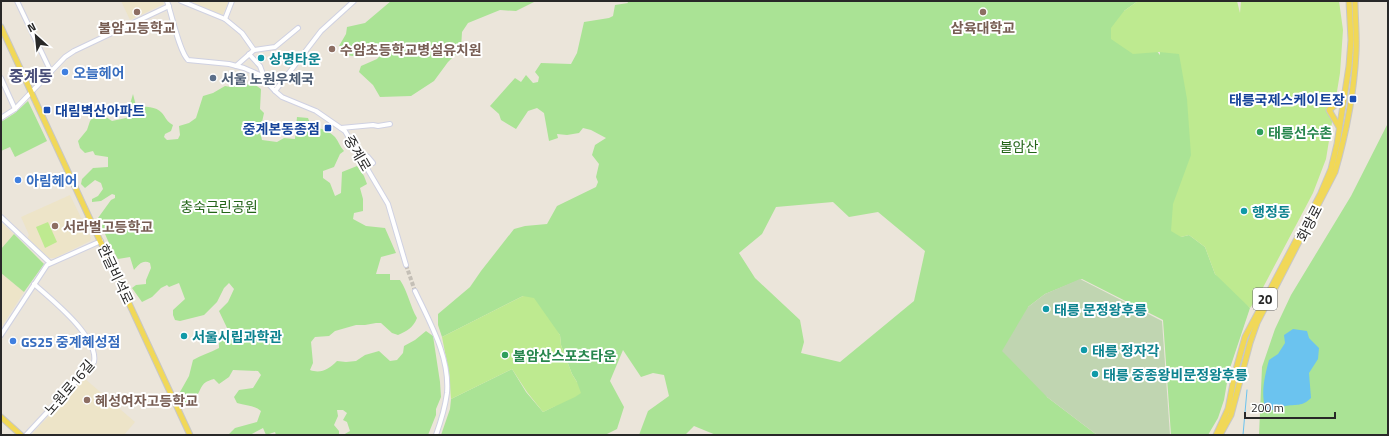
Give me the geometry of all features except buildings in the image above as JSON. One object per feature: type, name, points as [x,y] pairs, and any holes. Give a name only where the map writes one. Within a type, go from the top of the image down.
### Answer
[{"type":"main road","points":[[1345,1],[1350,27]]},
{"type":"main road","name":"화랑로","points":[[1216,435],[1228,409],[1235,373],[1245,337],[1320,195],[1331,169],[1340,127],[1347,82],[1350,53],[1349,1]]},
{"type":"main road","name":"화랑로","points":[[1220,435],[1231,415],[1250,343],[1257,323],[1335,172],[1342,146],[1356,53],[1355,1]]},
{"type":"main road","name":"한글비석로","points":[[1,27],[190,435]]},
{"type":"main road","points":[[1347,82],[1350,87],[1348,98],[1350,98]]},
{"type":"main road","points":[[1342,146],[1341,142],[1344,126],[1343,124],[1340,127],[1329,110],[1344,98]]},
{"type":"main road","points":[[1,416],[21,435]]},
{"type":"street","points":[[17,1],[51,72]]},
{"type":"street","name":"중계로","points":[[167,1],[181,45],[188,60],[236,66],[260,75],[282,97],[316,111],[345,131],[388,204],[406,265]]},
{"type":"street","points":[[181,1],[225,19],[242,33],[254,50]]},
{"type":"street","points":[[225,19],[232,1]]},
{"type":"street","points":[[275,91],[321,31],[354,1]]},
{"type":"street","points":[[1,118],[16,109],[65,57],[74,51],[169,6]]},
{"type":"street","points":[[236,66],[254,50],[275,47],[298,28]]},
{"type":"street","name":"중계로","points":[[249,54],[260,66],[264,78]]},
{"type":"street","points":[[1,78],[16,109]]},
{"type":"street","points":[[341,128],[390,124]]},
{"type":"street","points":[[356,148],[373,162]]},
{"type":"street","points":[[1,218],[50,263]]},
{"type":"street","points":[[1,335],[44,269],[50,263],[101,241]]},
{"type":"street","name":"노원로16길","points":[[26,435],[94,362],[95,356],[88,339],[79,326],[34,284]]},
{"type":"street","points":[[415,292],[438,340],[447,375],[446,399],[443,416],[436,435]]},
{"type":"shaded area","name":"불암고등학교","points":[[121,1],[163,1],[164,4],[130,20]]},
{"type":"shaded area","points":[[185,1],[229,1],[222,16]]},
{"type":"shaded area","name":"서라벌고등학교","points":[[70,195],[91,238],[90,241],[55,258],[48,258],[27,239],[29,235],[21,217]]},
{"type":"shaded area","points":[[1,222],[14,234],[1,249]]},
{"type":"shaded area","points":[[1,273],[24,292],[1,328]]},
{"type":"shaded area","name":"혜성여자고등학교","points":[[84,378],[135,422],[124,435],[32,434]]},
{"type":"green space","points":[[391,1],[536,1],[516,11],[500,10],[468,23],[462,32],[461,49],[448,62],[434,81],[411,96],[380,97],[373,85],[359,72],[361,66],[377,59],[387,48],[381,44],[359,57],[346,55],[345,47],[339,46],[346,34],[347,27],[365,23]]},
{"type":"green space","name":"불암산","points":[[627,1],[1138,1],[1124,11],[1160,55],[1160,52],[1176,52],[1185,55],[1205,115],[1181,237],[1189,235],[1205,247],[1215,274],[1233,287],[1250,308],[1229,371],[1224,400],[1218,418],[1208,435],[1171,435],[1163,320],[1082,279],[1045,294],[1028,307],[1047,397],[1097,435],[716,435],[694,426],[685,435],[639,435],[648,411],[669,396],[664,375],[653,373],[641,377],[623,350],[610,381],[624,407],[617,429],[605,435],[441,435],[450,409],[451,399],[512,369],[526,392],[543,412],[555,406],[577,382],[572,374],[561,345],[560,335],[523,296],[442,337],[438,325],[438,314],[470,287],[514,229],[525,226],[547,224],[557,206],[596,187],[598,182],[596,177],[599,164],[592,155],[595,145],[606,138],[591,130],[583,128],[579,133],[567,135],[557,134],[558,138],[549,141],[544,113],[537,108],[528,111],[516,129],[501,120],[499,114],[490,106],[515,78],[521,82],[526,75],[533,83],[538,82],[539,77],[535,72],[541,63],[571,64],[577,53],[584,22],[609,18],[613,16],[615,5],[628,3]],"holes":[[[833,202],[849,217],[878,212],[925,251],[914,301],[840,362],[801,353],[804,342],[800,320],[755,278],[739,253],[762,234],[776,207]]]},
{"type":"green space","name":"태릉선수촌","points":[[1138,1],[1237,1],[1240,13],[1241,1],[1339,1],[1343,30],[1340,73],[1326,159],[1313,193],[1258,297],[1250,308],[1215,274],[1205,247],[1189,235],[1181,237],[1171,231],[1173,204],[1191,155],[1187,99],[1179,54],[1159,52],[1133,54],[1111,39],[1111,28],[1124,11]]},
{"type":"green space","name":"충숙근린공원","points":[[254,84],[261,89],[260,109],[264,113],[260,131],[262,140],[277,142],[284,138],[295,139],[297,117],[308,118],[311,126],[324,130],[333,135],[344,151],[340,154],[334,167],[323,171],[323,178],[330,183],[335,196],[341,193],[342,172],[357,166],[364,176],[367,184],[360,188],[363,199],[363,211],[354,213],[353,219],[366,226],[385,228],[396,253],[381,257],[376,274],[390,274],[390,280],[400,280],[417,318],[409,329],[398,335],[392,333],[381,323],[376,323],[356,325],[335,331],[329,336],[315,337],[311,342],[313,363],[310,370],[321,371],[337,361],[356,361],[365,355],[379,351],[390,361],[397,360],[403,353],[404,346],[415,340],[426,331],[433,336],[441,397],[428,435],[343,435],[350,431],[347,422],[343,420],[347,413],[343,410],[337,410],[338,416],[334,425],[339,431],[339,435],[276,435],[275,432],[266,435],[263,428],[250,435],[228,435],[235,428],[257,422],[261,411],[253,407],[237,403],[234,397],[239,390],[253,388],[261,375],[258,371],[233,370],[229,377],[219,384],[214,379],[209,381],[203,385],[194,399],[186,404],[180,392],[189,376],[193,360],[219,348],[219,342],[228,330],[219,311],[228,302],[234,289],[229,283],[224,288],[217,302],[204,315],[180,321],[175,320],[173,315],[173,310],[185,299],[179,283],[169,287],[167,285],[161,288],[152,297],[142,302],[132,288],[136,285],[146,284],[151,268],[150,263],[143,262],[134,270],[130,257],[118,259],[98,218],[111,200],[115,198],[115,195],[112,194],[101,201],[92,202],[92,199],[98,196],[103,189],[101,183],[95,180],[85,188],[81,184],[82,179],[93,168],[108,167],[108,157],[95,155],[93,151],[85,153],[80,148],[78,141],[87,130],[90,121],[100,109],[106,117],[112,121],[126,118],[133,94],[136,106],[157,109],[173,125],[171,131],[165,134],[164,137],[167,140],[178,139],[180,135],[179,126],[189,123],[196,118],[203,96],[213,93],[225,86],[231,87],[237,85]]},
{"type":"green space","points":[[28,101],[47,141],[15,157],[10,147],[1,151],[1,122],[15,113]]},
{"type":"green space","points":[[1388,123],[1388,435],[1259,435],[1262,367],[1275,329],[1291,295],[1351,196]]},
{"type":"green space","points":[[48,222],[57,242],[45,248],[36,227]]},
{"type":"green space","points":[[14,234],[44,264],[24,292],[1,273],[1,249]]},
{"type":"green space","name":"태릉 중종왕비문정왕후릉","points":[[1080,279],[1162,321],[1170,435],[1097,435],[1047,397],[1002,351],[1028,307],[1045,294]]},
{"type":"green space","name":"불암산스포츠타운","points":[[523,296],[534,298],[560,335],[561,345],[581,393],[543,412],[527,392],[512,369],[451,399],[449,373],[442,337]]},
{"type":"water","points":[[1293,329],[1307,331],[1309,338],[1319,348],[1318,359],[1309,373],[1311,398],[1305,403],[1299,405],[1266,410],[1263,391],[1269,360],[1278,354],[1285,343],[1284,335]]},
{"type":"waterway","points":[[1243,435],[1247,390]]},
{"type":"tunnel","points":[[406,265],[415,291]]},
{"type":"place","name":"불암고등학교","points":[[137,12]]},
{"type":"place","name":"삼육대학교","points":[[983,12]]},
{"type":"place","name":"수암초등학교병설유치원","points":[[332,49]]},
{"type":"place","name":"상명타운","points":[[261,58]]},
{"type":"place","name":"오늘헤어","points":[[65,72]]},
{"type":"place","name":"서울 노원우체국","points":[[213,78]]},
{"type":"place","name":"태릉국제스케이트장","points":[[1353,99]]},
{"type":"place","name":"대림벽산아파트","points":[[47,110]]},
{"type":"place","name":"중계본동종점","points":[[328,128]]},
{"type":"place","name":"태릉선수촌","points":[[1260,132]]},
{"type":"place","name":"아림헤어","points":[[18,180]]},
{"type":"place","name":"행정동","points":[[1244,211]]},
{"type":"place","name":"서라벌고등학교","points":[[55,226]]},
{"type":"place","name":"태릉 문정왕후릉","points":[[1046,309]]},
{"type":"place","name":"서울시립과학관","points":[[184,336]]},
{"type":"place","name":"GS25 중계혜성점","points":[[13,341]]},
{"type":"place","name":"태릉 정자각","points":[[1084,350]]},
{"type":"place","name":"불암산스포츠타운","points":[[505,355]]},
{"type":"place","name":"태릉 중종왕비문정왕후릉","points":[[1095,374]]},
{"type":"place","name":"혜성여자고등학교","points":[[87,400]]},
{"type":"district","name":"중계동","points":[[31,76]]}]
